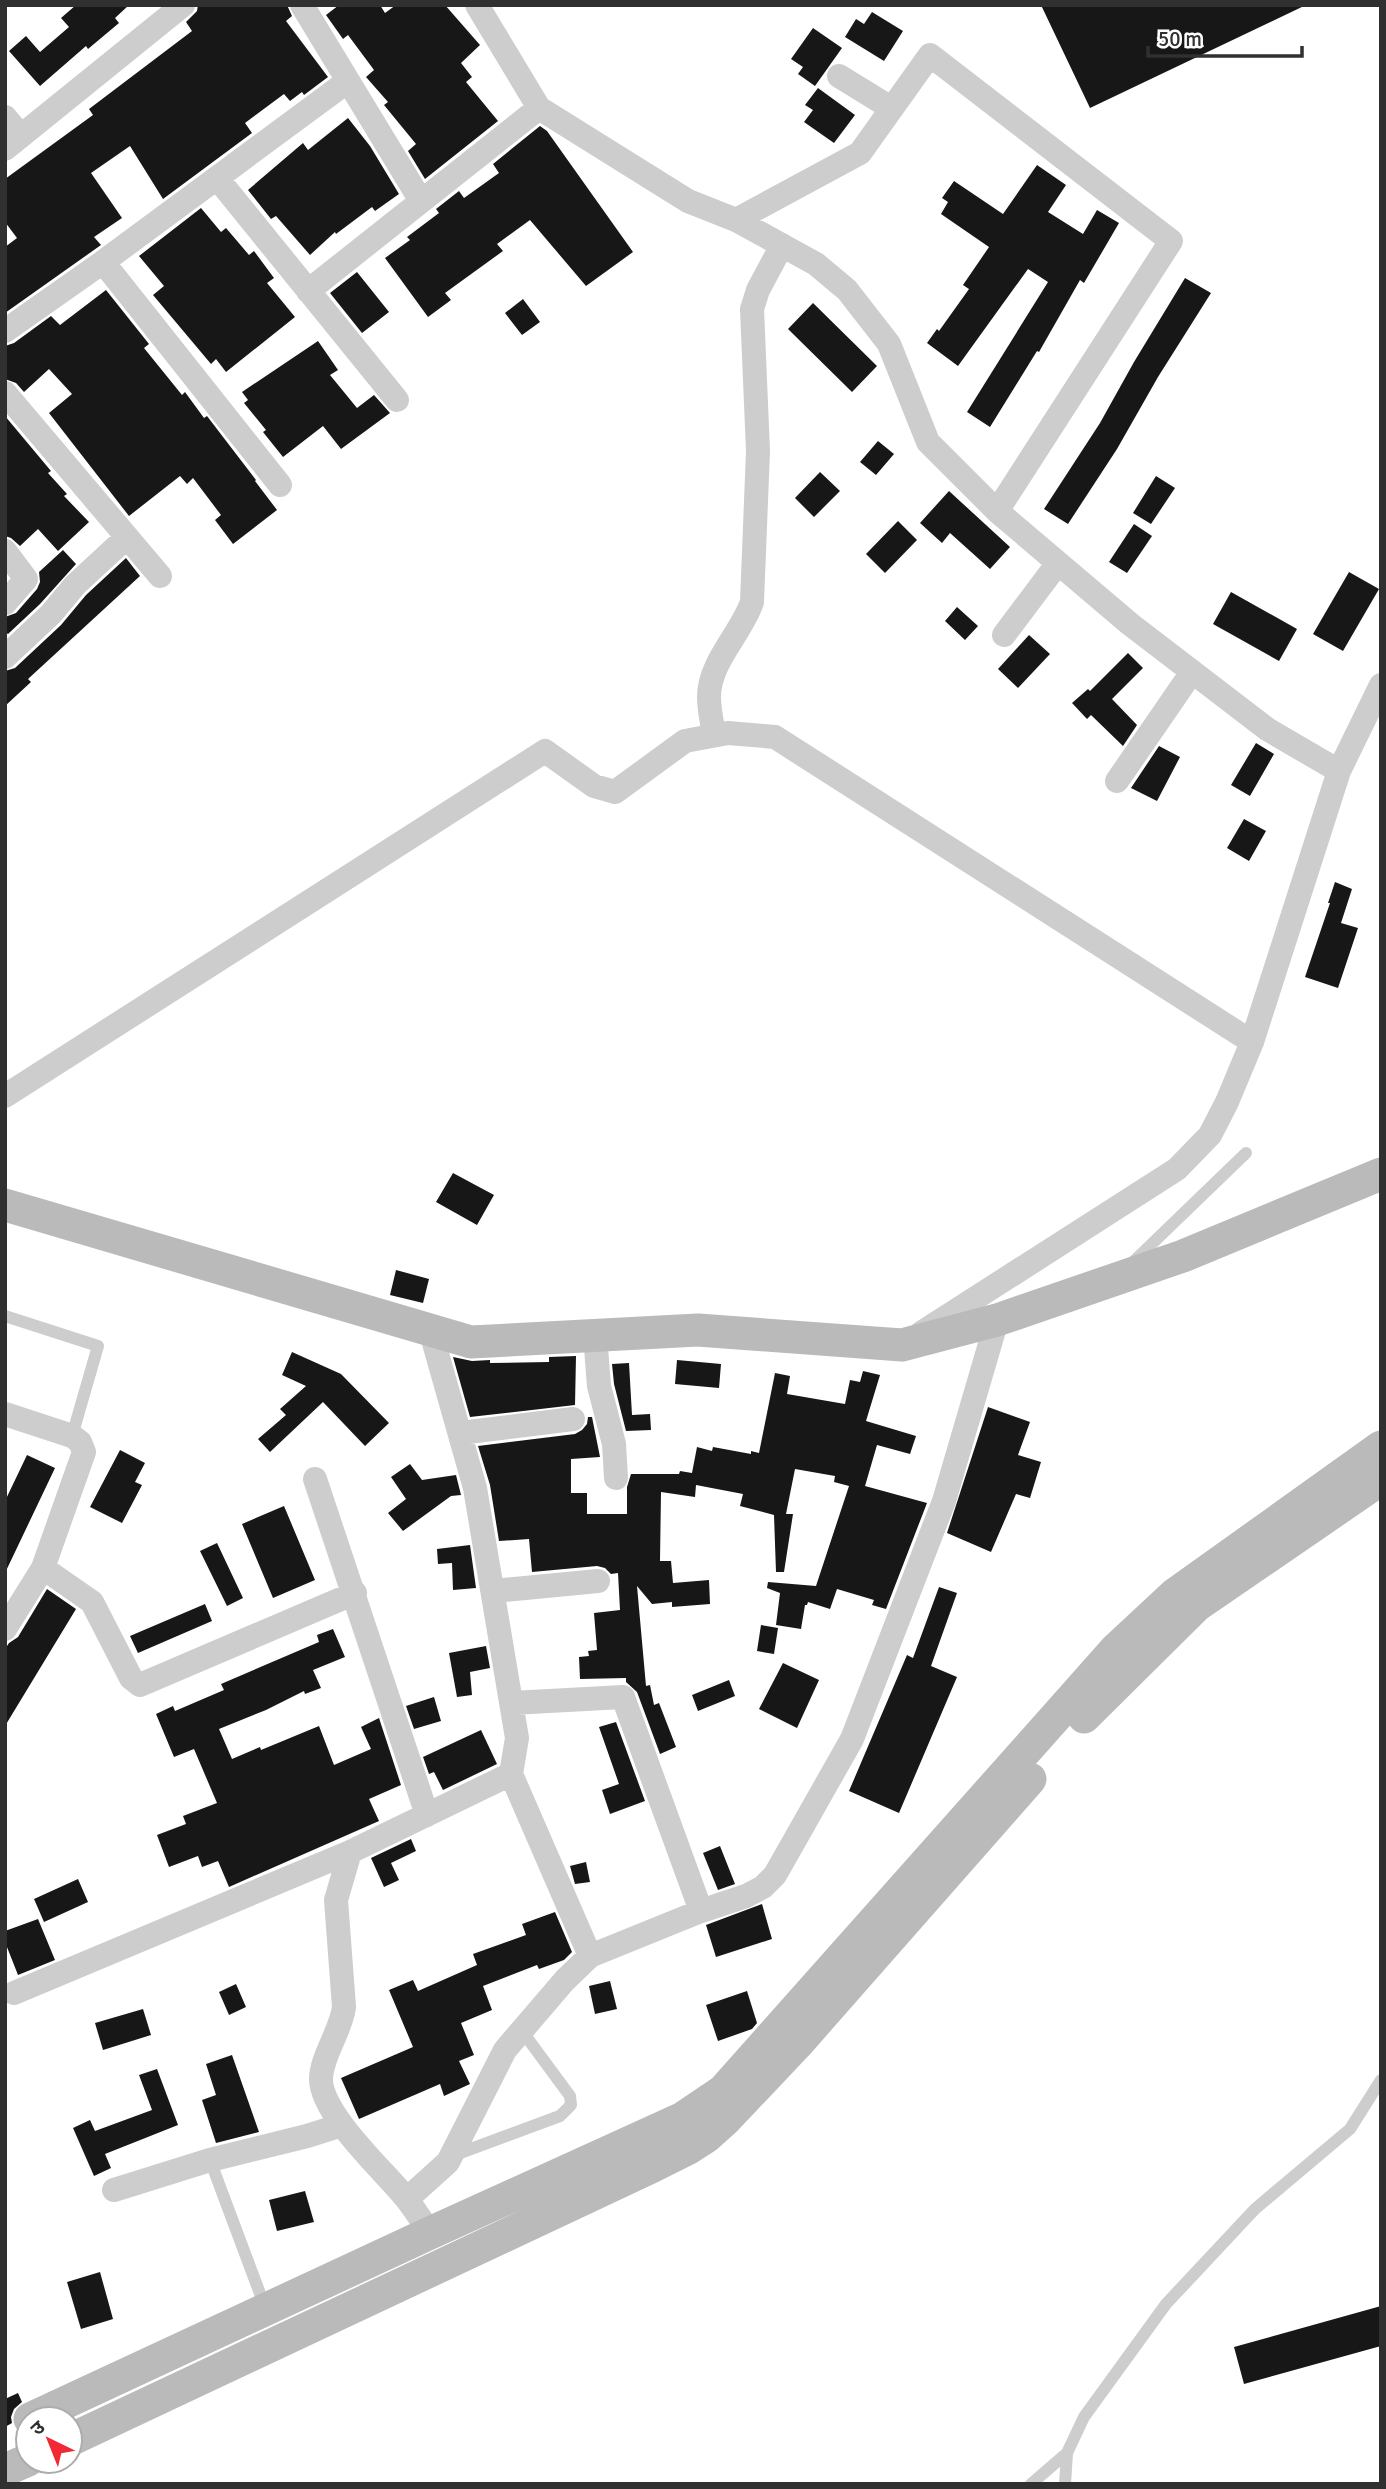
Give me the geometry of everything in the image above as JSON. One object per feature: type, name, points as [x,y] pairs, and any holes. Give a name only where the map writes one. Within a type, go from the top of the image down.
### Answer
[{"type":"main road","points":[[5,1205],[471,1342],[698,1331],[902,1345],[997,1320],[1183,1256],[1381,1174]]},
{"type":"main road","points":[[61,2405],[683,2118],[723,2091],[1116,1649],[1174,1595],[1381,1447]]},
{"type":"main road","points":[[84,2433],[653,2166],[706,2137],[797,2044],[1102,1697],[1181,1620],[1214,1592],[1381,1479]]},
{"type":"street","points":[[10,134],[183,5]]},
{"type":"street","points":[[302,5],[421,201]]},
{"type":"street","points":[[477,5],[539,108],[688,201],[736,219],[816,264],[847,290],[889,344],[928,442],[997,511],[1192,672],[1266,729],[1339,771]]},
{"type":"street","points":[[736,219],[860,153],[930,55],[1171,242],[997,511]]},
{"type":"street","points":[[839,76],[891,108]]},
{"type":"street","points":[[5,331],[348,81]]},
{"type":"street","points":[[308,291],[539,108]]},
{"type":"street","points":[[217,178],[397,400]]},
{"type":"street","points":[[714,735],[709,695],[714,673],[747,616],[752,602],[758,451],[752,309],[758,290],[782,245]]},
{"type":"street","points":[[103,262],[280,485]]},
{"type":"street","points":[[5,393],[160,576]]},
{"type":"street","points":[[5,657],[56,609],[75,585],[127,537]]},
{"type":"street","points":[[5,551],[26,579],[5,603]]},
{"type":"street","points":[[1004,635],[1058,563]]},
{"type":"street","points":[[1117,781],[1192,672]]},
{"type":"street","points":[[902,1345],[1178,1169],[1210,1135],[1252,1042],[1339,771],[1381,685]]},
{"type":"street","points":[[5,1096],[545,751],[589,782],[615,792],[685,741],[728,733],[775,737],[1252,1042]]},
{"type":"street","points":[[407,2199],[452,2156],[506,2050],[565,1980],[590,1955],[746,1896],[763,1887],[775,1875],[852,1739],[944,1501],[997,1320]]},
{"type":"street","points":[[430,1329],[475,1488],[517,1738],[511,1774],[590,1955]]},
{"type":"street","points":[[595,1335],[599,1386],[614,1444],[616,1478]]},
{"type":"street","points":[[5,1413],[72,1436],[80,1442],[84,1452],[43,1568],[5,1629]]},
{"type":"street","points":[[460,1433],[573,1419]]},
{"type":"street","points":[[315,1479],[428,1815]]},
{"type":"street","points":[[43,1568],[92,1602],[131,1678],[141,1685],[355,1592]]},
{"type":"street","points":[[493,1591],[598,1581]]},
{"type":"street","points":[[512,1703],[623,1697],[701,1911]]},
{"type":"street","points":[[14,1993],[349,1852],[511,1774]]},
{"type":"street","points":[[349,1852],[336,1900],[344,2007],[342,2019],[322,2069],[321,2081],[327,2100],[342,2125],[407,2199],[430,2233]]},
{"type":"street","points":[[114,2190],[210,2160],[342,2125]]},
{"type":"lane","points":[[1114,1280],[1246,1153]]},
{"type":"lane","points":[[5,1316],[98,1346],[72,1436]]},
{"type":"lane","points":[[452,2156],[560,2116],[571,2105],[570,2096],[522,2031]]},
{"type":"lane","points":[[1031,2484],[1066,2453],[1084,2417],[1166,2304],[1255,2209],[1350,2129],[1381,2080]]},
{"type":"lane","points":[[210,2160],[265,2309]]},
{"type":"lane","points":[[1065,2484],[1066,2453]]},
{"type":"building","points":[[76,5],[129,5],[115,18],[119,23],[88,49],[86,46],[40,86],[9,51],[26,36],[40,52],[69,27],[61,18]]},
{"type":"building","points":[[198,5],[287,5],[292,16],[286,21],[328,77],[304,95],[302,92],[290,101],[284,94],[245,123],[252,133],[163,199],[130,146],[91,173],[122,218],[94,237],[101,245],[5,313],[5,247],[17,238],[5,222],[5,179],[93,115],[89,109],[192,31],[186,22],[197,11]]},
{"type":"building","points":[[339,5],[380,5],[385,13],[396,5],[445,5],[480,45],[461,63],[472,77],[466,82],[498,121],[425,179],[408,151],[416,144],[384,105],[388,102],[366,77],[374,70],[348,35],[343,39],[326,15]]},
{"type":"building","points":[[1041,5],[1306,5],[1090,108]]},
{"type":"building","points":[[872,12],[903,31],[884,61],[845,37],[856,19],[864,24]]},
{"type":"building","points":[[813,28],[842,48],[815,86],[798,74],[803,67],[791,59]]},
{"type":"building","points":[[818,88],[855,115],[834,143],[804,122],[813,110],[805,105]]},
{"type":"building","points":[[348,118],[370,146],[399,194],[375,211],[372,207],[336,234],[335,232],[310,255],[276,216],[271,219],[248,190],[303,143],[308,150]]},
{"type":"building","points":[[540,126],[547,131],[633,252],[586,286],[530,220],[497,244],[503,251],[445,293],[451,300],[428,317],[385,258],[410,240],[407,237],[439,213],[436,209],[459,191],[464,198],[499,173],[493,164]]},
{"type":"building","points":[[1037,165],[1066,185],[1048,212],[1083,234],[1097,210],[1119,223],[1084,283],[1080,280],[1039,352],[1037,351],[990,427],[967,412],[1048,282],[1028,269],[958,366],[927,343],[937,329],[939,331],[969,289],[963,285],[989,247],[941,214],[948,202],[942,198],[954,181],[1003,214]]},
{"type":"building","points":[[201,208],[221,232],[226,228],[249,255],[254,251],[274,278],[267,283],[295,317],[226,372],[216,359],[211,364],[153,295],[164,286],[139,256]]},
{"type":"building","points":[[357,272],[389,312],[362,333],[330,293]]},
{"type":"building","points":[[1185,278],[1211,293],[1117,449],[1068,524],[1044,509],[1100,423]]},
{"type":"building","points":[[106,290],[149,344],[144,348],[182,395],[185,392],[204,418],[207,416],[277,510],[233,544],[215,520],[221,515],[193,478],[187,484],[180,476],[129,516],[49,413],[72,394],[49,369],[24,392],[16,383],[5,379],[5,346],[14,343],[51,316],[60,325]]},
{"type":"building","points":[[523,299],[540,322],[522,335],[505,313]]},
{"type":"building","points":[[813,303],[877,366],[852,392],[788,329]]},
{"type":"building","points":[[318,341],[338,370],[330,375],[357,408],[374,395],[390,413],[341,449],[323,426],[283,457],[244,403],[248,400],[242,392]]},
{"type":"building","points":[[5,416],[51,471],[48,473],[67,494],[64,496],[89,522],[58,551],[38,529],[20,546],[5,536]]},
{"type":"building","points":[[878,441],[894,454],[876,475],[860,462]]},
{"type":"building","points":[[820,472],[840,491],[814,517],[795,498]]},
{"type":"building","points":[[1156,476],[1175,488],[1151,524],[1133,513]]},
{"type":"building","points":[[949,491],[1010,547],[990,569],[950,533],[942,543],[920,523]]},
{"type":"building","points":[[898,521],[917,540],[885,573],[866,554]]},
{"type":"building","points":[[1134,524],[1152,536],[1127,573],[1109,562]]},
{"type":"building","points":[[63,550],[76,564],[40,604],[8,634],[5,632],[5,617],[16,613],[37,589],[40,582],[39,572]]},
{"type":"building","points":[[126,558],[140,576],[28,679],[31,682],[5,706],[5,671],[15,668]]},
{"type":"building","points":[[1349,572],[1379,589],[1343,651],[1313,634]]},
{"type":"building","points":[[1231,592],[1297,629],[1279,661],[1213,624]]},
{"type":"building","points":[[957,607],[978,626],[965,640],[945,621]]},
{"type":"building","points":[[1029,635],[1050,654],[1018,688],[998,669]]},
{"type":"building","points":[[1128,653],[1143,668],[1112,699],[1137,725],[1123,746],[1091,715],[1087,719],[1072,703],[1088,689],[1090,691]]},
{"type":"building","points":[[1256,743],[1274,754],[1250,796],[1231,785]]},
{"type":"building","points":[[1159,746],[1180,757],[1157,801],[1131,788]]},
{"type":"building","points":[[1244,819],[1266,831],[1249,861],[1227,848]]},
{"type":"building","points":[[1335,882],[1352,889],[1341,923],[1358,928],[1338,988],[1305,977]]},
{"type":"building","points":[[453,1173],[494,1195],[477,1225],[436,1202]]},
{"type":"building","points":[[396,1270],[429,1279],[423,1303],[390,1295]]},
{"type":"building","points":[[292,1352],[341,1374],[389,1423],[365,1446],[323,1402],[270,1452],[258,1439],[286,1415],[280,1409],[306,1386],[282,1375]]},
{"type":"building","points":[[576,1356],[575,1405],[470,1417],[453,1357],[472,1361],[490,1360],[490,1363],[549,1362],[549,1357]]},
{"type":"building","points":[[677,1360],[721,1364],[719,1388],[675,1384]]},
{"type":"building","points":[[629,1363],[632,1415],[650,1414],[651,1430],[626,1431],[614,1384],[612,1364]]},
{"type":"building","points":[[863,1371],[880,1375],[866,1421],[916,1436],[910,1454],[877,1445],[865,1486],[927,1503],[886,1609],[872,1605],[874,1600],[837,1589],[830,1609],[808,1602],[805,1605],[801,1629],[776,1625],[780,1593],[767,1588],[768,1582],[816,1586],[849,1486],[834,1482],[835,1476],[795,1469],[786,1514],[793,1514],[784,1572],[776,1572],[774,1515],[740,1506],[743,1494],[696,1485],[695,1497],[661,1492],[660,1561],[671,1561],[673,1583],[709,1580],[710,1604],[672,1607],[672,1602],[652,1604],[637,1586],[646,1686],[650,1685],[654,1705],[659,1703],[676,1747],[660,1754],[637,1692],[626,1682],[626,1678],[580,1679],[579,1657],[589,1656],[588,1651],[597,1650],[594,1613],[620,1610],[618,1573],[611,1574],[605,1568],[597,1566],[532,1572],[529,1539],[499,1541],[490,1485],[478,1446],[575,1434],[587,1424],[588,1417],[592,1417],[600,1457],[571,1459],[571,1493],[587,1493],[587,1514],[627,1514],[627,1487],[631,1474],[679,1474],[680,1471],[692,1473],[697,1447],[712,1451],[713,1447],[759,1453],[775,1373],[790,1376],[787,1394],[845,1404],[850,1380],[860,1382]]},
{"type":"building","points":[[988,1407],[1030,1422],[1018,1455],[1041,1462],[1030,1498],[1016,1494],[991,1552],[947,1533]]},
{"type":"building","points":[[120,1450],[145,1463],[135,1482],[142,1485],[122,1523],[90,1507]]},
{"type":"building","points":[[27,1455],[55,1468],[5,1573],[5,1501]]},
{"type":"building","points":[[410,1464],[422,1480],[456,1475],[461,1495],[451,1496],[403,1531],[388,1513],[406,1499],[391,1477]]},
{"type":"building","points":[[284,1506],[315,1580],[273,1598],[242,1524]]},
{"type":"building","points":[[217,1543],[243,1598],[227,1606],[200,1551]]},
{"type":"building","points":[[470,1545],[476,1588],[453,1590],[452,1563],[438,1564],[437,1549]]},
{"type":"building","points":[[939,1587],[957,1593],[931,1666],[957,1677],[899,1813],[849,1791],[907,1655],[913,1658]]},
{"type":"building","points":[[47,1589],[76,1609],[5,1726],[5,1649],[18,1637]]},
{"type":"building","points":[[205,1604],[212,1621],[138,1653],[130,1636]]},
{"type":"building","points":[[761,1625],[778,1628],[774,1654],[757,1651]]},
{"type":"building","points":[[333,1629],[345,1657],[313,1670],[321,1688],[305,1694],[304,1691],[219,1729],[232,1759],[319,1726],[334,1765],[371,1749],[361,1727],[379,1718],[401,1785],[369,1799],[379,1821],[229,1887],[218,1861],[202,1867],[198,1856],[169,1867],[157,1835],[186,1824],[183,1816],[217,1803],[194,1749],[174,1757],[156,1714],[173,1706],[175,1711],[224,1690],[221,1684],[319,1642],[317,1635]]},
{"type":"building","points":[[486,1646],[490,1668],[470,1672],[472,1695],[457,1697],[449,1653]]},
{"type":"building","points":[[783,1663],[819,1680],[797,1728],[759,1709]]},
{"type":"building","points":[[729,1680],[735,1696],[698,1711],[692,1695]]},
{"type":"building","points":[[434,1697],[441,1721],[414,1729],[406,1706]]},
{"type":"building","points":[[616,1722],[645,1801],[610,1814],[602,1790],[619,1784],[599,1727]]},
{"type":"building","points":[[481,1730],[497,1764],[443,1790],[434,1772],[429,1774],[423,1757]]},
{"type":"building","points":[[411,1839],[416,1851],[391,1863],[399,1880],[384,1887],[371,1858]]},
{"type":"building","points":[[720,1846],[735,1884],[718,1890],[703,1853]]},
{"type":"building","points":[[586,1862],[590,1882],[575,1884],[570,1866]]},
{"type":"building","points":[[78,1879],[88,1902],[44,1922],[34,1899]]},
{"type":"building","points":[[762,1904],[772,1939],[716,1957],[706,1925]]},
{"type":"building","points":[[555,1912],[572,1952],[564,1960],[539,1969],[537,1965],[483,1986],[492,2010],[461,2023],[474,2055],[459,2061],[470,2084],[444,2096],[440,2084],[359,2119],[341,2078],[413,2047],[389,1990],[413,1980],[418,1991],[477,1965],[473,1954],[526,1935],[522,1924]]},
{"type":"building","points":[[38,1919],[55,1960],[18,1975],[5,1942],[5,1931]]},
{"type":"building","points":[[610,1981],[617,2009],[595,2014],[589,1986]]},
{"type":"building","points":[[236,1984],[246,2007],[229,2015],[219,1992]]},
{"type":"building","points":[[747,1991],[757,2023],[752,2029],[718,2041],[706,2005]]},
{"type":"building","points":[[143,2009],[151,2035],[103,2050],[95,2023]]},
{"type":"building","points":[[232,2055],[259,2132],[216,2143],[202,2100],[216,2095],[206,2064]]},
{"type":"building","points":[[157,2069],[178,2125],[105,2154],[111,2168],[94,2176],[73,2128],[90,2120],[95,2131],[152,2110],[139,2075]]},
{"type":"building","points":[[305,2191],[314,2222],[277,2231],[269,2200]]},
{"type":"building","points":[[100,2272],[113,2319],[81,2329],[67,2282]]},
{"type":"building","points":[[1381,2306],[1381,2346],[1244,2384],[1234,2347]]},
{"type":"building","points":[[18,2393],[22,2402],[14,2405],[12,2423],[5,2427],[5,2399]]}]
